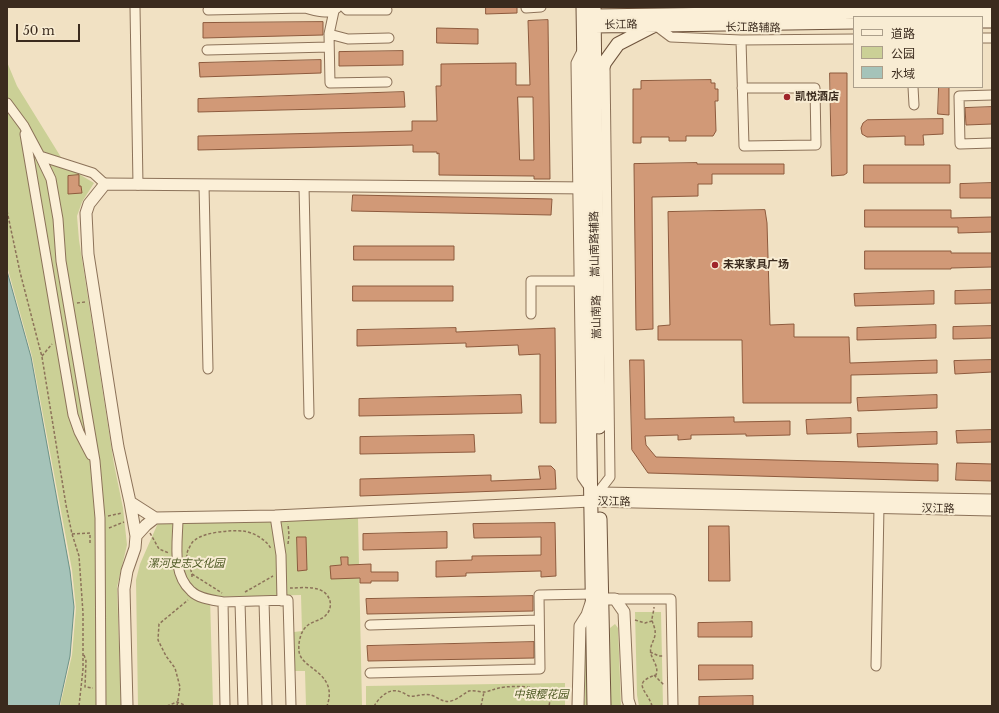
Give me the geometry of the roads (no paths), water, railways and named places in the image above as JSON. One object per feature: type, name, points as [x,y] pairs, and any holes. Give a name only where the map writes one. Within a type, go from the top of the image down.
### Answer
[{"type":"main road","name":"嵩山南路","points":[[583,7],[592,17],[586,188],[600,598],[597,626]]},
{"type":"main road","points":[[595,84],[605,62],[618,44],[651,20],[630,7]]},
{"type":"main road","name":"长江路","points":[[592,17],[651,20],[754,14],[992,10]]},
{"type":"main road","name":"长江路","points":[[651,20],[696,11],[853,22]]},
{"type":"main road","name":"嵩山南路","points":[[586,188],[595,161],[595,84],[590,45]]},
{"type":"main road","points":[[594,706],[597,626]]},
{"type":"main road","points":[[597,626],[604,706]]},
{"type":"street","points":[[135,7],[138,185]]},
{"type":"street","points":[[344,7],[347,10],[387,10]]},
{"type":"street","points":[[526,7],[541,7]]},
{"type":"street","points":[[651,20],[662,7]]},
{"type":"street","points":[[208,10],[305,8],[319,12],[336,9],[329,34],[330,83],[387,82]]},
{"type":"street","points":[[754,14],[755,40]]},
{"type":"street","name":"长江路辅路","points":[[651,20],[671,37],[741,40],[853,39]]},
{"type":"street","points":[[329,34],[348,39],[389,38]]},
{"type":"street","points":[[741,40],[742,88],[744,146],[816,145],[815,88],[742,88]]},
{"type":"street","name":"嵩山南路辅路","points":[[586,188],[588,281],[582,477],[596,495],[610,477],[605,62],[590,45]]},
{"type":"street","points":[[207,50],[329,47]]},
{"type":"street","points":[[913,88],[914,105]]},
{"type":"street","points":[[992,95],[959,96],[960,144],[992,143]]},
{"type":"street","points":[[7,103],[24,126],[51,179],[58,219],[61,262],[95,461],[101,521],[101,706]]},
{"type":"street","points":[[24,126],[73,415],[79,432],[95,461]]},
{"type":"street","points":[[595,161],[606,150]]},
{"type":"street","points":[[40,156],[93,173],[105,184],[586,188]]},
{"type":"street","points":[[105,184],[89,204],[86,213],[88,254],[95,301],[118,447],[136,536],[135,548],[127,571],[124,589],[127,706]]},
{"type":"street","points":[[204,185],[208,369]]},
{"type":"street","points":[[304,186],[309,414]]},
{"type":"street","points":[[531,314],[531,281],[588,281]]},
{"type":"street","points":[[131,511],[155,518],[274,516],[596,495]]},
{"type":"street","name":"汉江路","points":[[596,495],[992,500]]},
{"type":"street","name":"汉江路","points":[[596,495],[879,507],[992,510]]},
{"type":"street","points":[[876,666],[879,507]]},
{"type":"street","points":[[274,516],[281,555],[282,600]]},
{"type":"street","points":[[136,536],[155,518]]},
{"type":"street","points":[[178,518],[178,572],[191,592],[206,599],[241,598],[264,601],[288,600],[290,706]]},
{"type":"street","points":[[370,673],[540,669],[539,595],[671,599],[673,706]]},
{"type":"street","points":[[224,598],[225,706]]},
{"type":"street","points":[[241,598],[243,706]]},
{"type":"street","points":[[600,598],[624,612],[628,700],[630,706]]},
{"type":"street","points":[[578,706],[580,626],[600,598]]},
{"type":"street","points":[[264,601],[267,706]]},
{"type":"street","points":[[370,625],[539,620]]},
{"type":"water","points":[[7,271],[31,357],[70,571],[74,607],[70,656],[59,706],[7,706]]},
{"type":"place","name":"凯悦酒店","points":[[787,97]]},
{"type":"place","name":"未来家具广场","points":[[715,265]]},
{"type":"park label","name":"漯河史志文化园","points":[[186,564]]},
{"type":"park label","name":"中银樱花园","points":[[541,695]]}]
